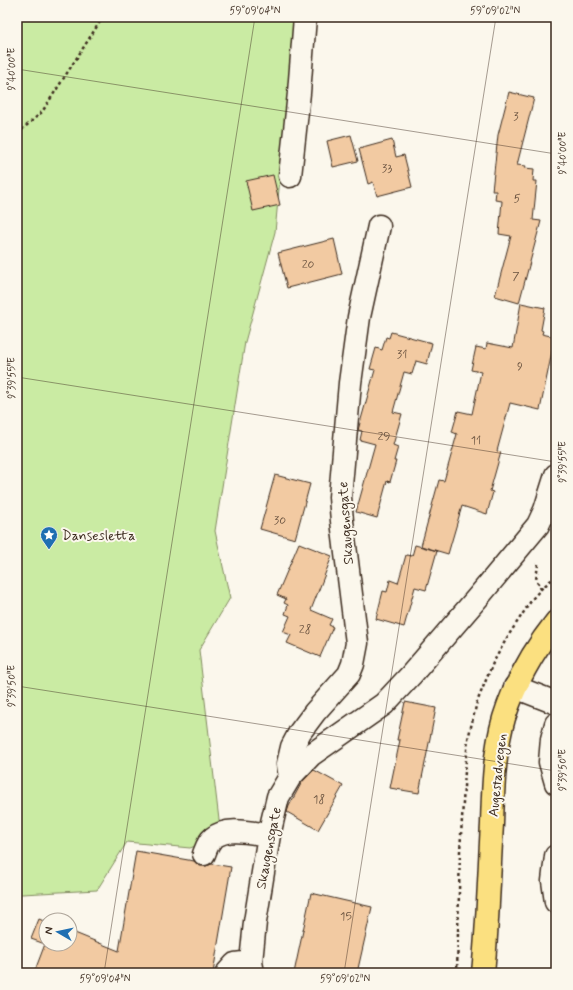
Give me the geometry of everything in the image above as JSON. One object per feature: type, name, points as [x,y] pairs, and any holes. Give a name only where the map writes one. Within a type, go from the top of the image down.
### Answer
[{"type":"main road","name":"Augestadvegen","points":[[483,973],[486,942],[493,796],[498,748],[504,719],[515,687],[530,658],[556,622]]},
{"type":"main road","name":"Augestadvegen","points":[[486,942],[495,973]]},
{"type":"street","points":[[290,176],[305,17]]},
{"type":"street","name":"Skaugensgate","points":[[290,777],[288,764],[292,747],[300,732],[315,712],[349,674],[353,664],[357,643],[340,497],[350,383],[359,317],[379,226]]},
{"type":"street","name":"Skaugensgate","points":[[252,967],[255,922],[269,835],[278,797],[290,777],[311,756],[384,704],[411,675],[538,525],[545,510],[556,475]]},
{"type":"street","points":[[515,687],[556,703]]},
{"type":"street","points":[[556,724],[552,739],[550,762],[556,783]]},
{"type":"street","points":[[204,854],[212,839],[221,833],[232,832],[269,835]]},
{"type":"street","points":[[556,856],[554,881],[556,902]]},
{"type":"street","points":[[227,973],[235,964],[252,967]]},
{"type":"path","points":[[17,134],[42,112],[103,17]]},
{"type":"green space","points":[[17,17],[295,17],[275,232],[245,342],[215,531],[230,598],[199,650],[221,837],[190,848],[127,842],[97,890],[22,894],[17,894]]},
{"type":"building","points":[[509,92],[534,98],[517,165],[534,169],[533,181],[537,181],[533,220],[541,221],[519,303],[495,296],[511,236],[499,234],[502,201],[495,200],[496,191],[492,191],[498,135]]},
{"type":"building","points":[[351,135],[358,161],[333,167],[327,141]]},
{"type":"building","points":[[392,140],[396,157],[404,155],[412,187],[377,196],[373,182],[368,184],[359,149]]},
{"type":"building","points":[[273,175],[280,205],[253,211],[246,181]]},
{"type":"building","points":[[334,239],[342,274],[287,288],[278,253]]},
{"type":"building","points":[[521,303],[545,308],[541,330],[543,331],[542,334],[555,337],[540,410],[510,403],[497,451],[501,452],[490,491],[493,492],[487,514],[462,506],[448,554],[421,546],[439,480],[444,481],[457,434],[452,432],[458,411],[472,414],[481,372],[471,370],[476,347],[486,349],[487,343],[513,348]]},
{"type":"building","points":[[391,332],[432,343],[427,364],[416,361],[412,374],[404,372],[393,412],[402,414],[393,445],[398,447],[394,461],[396,461],[390,482],[387,481],[377,518],[356,512],[375,444],[360,440],[362,431],[358,430],[375,370],[370,369],[376,348],[382,350],[386,337],[389,338]]},
{"type":"building","points":[[275,475],[310,484],[295,539],[260,529]]},
{"type":"building","points":[[299,543],[332,556],[311,610],[332,619],[329,625],[333,627],[320,657],[287,643],[291,635],[283,632],[290,616],[285,614],[288,605],[284,603],[286,599],[277,595]]},
{"type":"building","points":[[415,545],[437,551],[426,590],[415,587],[404,627],[376,619],[383,591],[387,592],[390,580],[398,583],[406,555],[412,556]]},
{"type":"building","points":[[405,702],[436,708],[419,793],[390,788],[400,740],[397,740]]},
{"type":"building","points":[[314,770],[343,786],[318,830],[287,812],[302,782]]},
{"type":"building","points":[[136,851],[194,861],[200,866],[212,864],[231,867],[213,973],[34,973],[42,952],[78,952],[78,934],[119,951]]},
{"type":"building","points":[[311,893],[372,907],[357,973],[294,973]]},
{"type":"building","points":[[38,922],[38,942],[31,939]]},
{"type":"place","name":"Dansesletta","points":[[49,550]]}]
